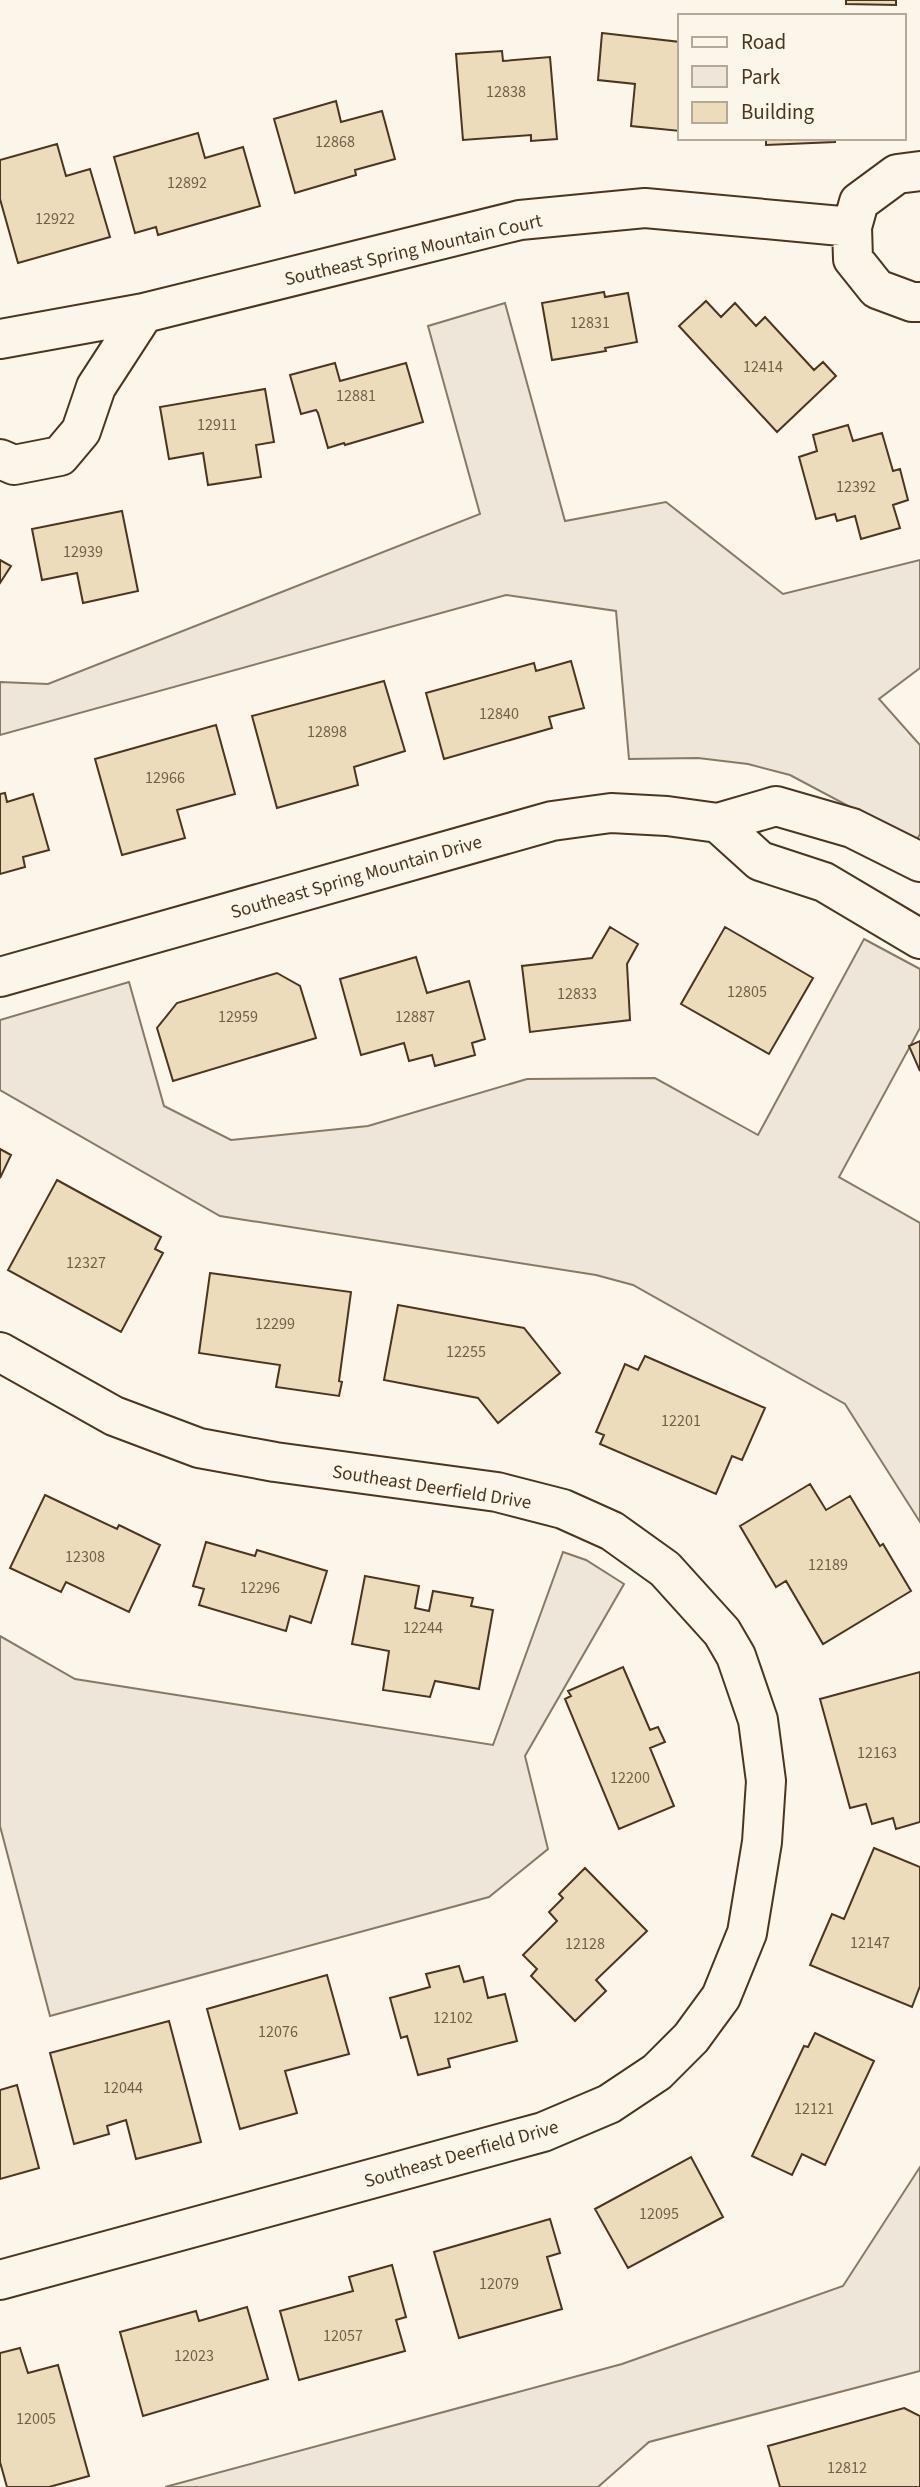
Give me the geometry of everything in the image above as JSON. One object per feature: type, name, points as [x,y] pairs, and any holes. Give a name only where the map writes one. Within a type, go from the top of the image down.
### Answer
[{"type":"street","points":[[920,171],[897,174],[859,202],[852,227],[853,259],[877,289],[912,302],[920,302]]},
{"type":"street","name":"Southeast Spring Mountain Court","points":[[0,339],[144,313],[520,220],[645,208],[852,227]]},
{"type":"street","points":[[0,459],[14,466],[60,456],[81,431],[96,387],[144,313]]},
{"type":"street","name":"Southeast Spring Mountain Drive","points":[[0,977],[552,821],[611,813],[667,816],[718,823],[776,806],[852,828],[920,862]]},
{"type":"street","points":[[718,823],[760,861],[824,882],[920,939]]},
{"type":"street","name":"Southeast Deerfield Drive","points":[[0,1352],[114,1416],[199,1448],[275,1462],[497,1492],[563,1508],[612,1531],[665,1569],[722,1632],[736,1656],[758,1720],[766,1782],[762,1842],[747,1933],[721,1997],[691,2038],[657,2072],[609,2104],[543,2132],[0,2280]]},
{"type":"green space","points":[[505,303],[565,521],[666,502],[783,594],[920,560],[920,668],[879,699],[920,745],[920,834],[916,842],[790,775],[748,764],[698,758],[629,759],[616,611],[506,595],[0,735],[0,682],[48,684],[480,514],[428,326]]},
{"type":"green space","points":[[864,939],[920,969],[920,1028],[839,1177],[920,1223],[920,1522],[845,1404],[633,1285],[596,1275],[220,1216],[0,1090],[0,1020],[129,982],[164,1106],[231,1140],[368,1126],[527,1079],[655,1078],[758,1135]]},
{"type":"green space","points":[[563,1552],[586,1560],[624,1584],[525,1756],[548,1849],[489,1897],[50,2016],[0,1826],[0,1636],[75,1679],[493,1745]]},
{"type":"green space","points":[[920,2167],[920,2371],[649,2442],[598,2487],[165,2487],[622,2364],[843,2286]]},
{"type":"building","points":[[846,0],[896,0],[896,5],[846,4]]},
{"type":"building","points":[[602,33],[678,42],[678,131],[631,126],[635,84],[598,80]]},
{"type":"building","points":[[502,51],[503,61],[550,57],[557,139],[531,141],[531,135],[463,140],[456,54]]},
{"type":"building","points":[[336,101],[341,122],[382,111],[395,159],[355,170],[356,175],[295,193],[274,119]]},
{"type":"building","points":[[198,133],[205,158],[243,147],[260,206],[158,235],[156,227],[135,233],[114,157]]},
{"type":"building","points":[[766,140],[835,140],[835,142],[766,145]]},
{"type":"building","points":[[57,144],[66,176],[90,169],[110,237],[18,263],[0,199],[0,160]]},
{"type":"building","points":[[604,292],[605,297],[628,293],[637,342],[605,348],[606,351],[552,360],[542,303]]},
{"type":"building","points":[[706,301],[721,317],[735,303],[756,326],[765,317],[814,370],[823,362],[836,376],[777,432],[679,326]]},
{"type":"building","points":[[335,363],[340,381],[406,363],[423,422],[328,448],[316,410],[301,414],[290,375]]},
{"type":"building","points":[[265,389],[274,442],[256,445],[261,477],[208,485],[203,453],[169,459],[160,407]]},
{"type":"building","points":[[848,425],[853,441],[882,433],[893,471],[900,469],[908,500],[893,505],[900,528],[861,539],[855,516],[837,521],[835,514],[816,519],[799,457],[817,451],[813,435]]},
{"type":"building","points":[[122,511],[138,591],[83,603],[77,573],[42,580],[32,529]]},
{"type":"building","points":[[0,560],[11,566],[0,583]]},
{"type":"building","points":[[571,661],[584,708],[549,717],[552,728],[444,759],[426,693],[534,663],[536,671]]},
{"type":"building","points":[[384,681],[405,751],[354,767],[358,785],[277,808],[252,716]]},
{"type":"building","points":[[216,725],[235,794],[177,810],[185,838],[122,855],[95,759]]},
{"type":"building","points":[[5,793],[7,802],[33,794],[49,850],[23,857],[25,867],[0,874],[0,794]]},
{"type":"building","points":[[610,927],[638,944],[627,964],[630,1020],[530,1032],[522,966],[592,958]]},
{"type":"building","points":[[725,927],[813,978],[769,1054],[681,1004]]},
{"type":"building","points":[[416,957],[427,993],[469,981],[485,1039],[472,1043],[475,1055],[435,1066],[432,1055],[409,1061],[404,1043],[361,1055],[340,979]]},
{"type":"building","points":[[277,973],[300,986],[316,1038],[173,1081],[157,1028],[177,1003]]},
{"type":"building","points":[[920,1041],[920,1071],[909,1046]]},
{"type":"building","points":[[0,1149],[11,1155],[0,1178]]},
{"type":"building","points":[[57,1180],[161,1237],[155,1249],[163,1253],[121,1332],[8,1270]]},
{"type":"building","points":[[210,1273],[351,1292],[339,1396],[276,1387],[280,1365],[199,1353]]},
{"type":"building","points":[[398,1305],[524,1328],[560,1373],[498,1423],[478,1398],[384,1380]]},
{"type":"building","points":[[645,1356],[765,1408],[742,1460],[732,1456],[716,1494],[600,1444],[604,1435],[596,1432],[625,1364],[638,1370]]},
{"type":"building","points":[[810,1484],[826,1510],[850,1496],[911,1591],[823,1644],[786,1581],[776,1587],[740,1526]]},
{"type":"building","points":[[45,1495],[117,1529],[119,1525],[160,1545],[129,1612],[66,1582],[61,1592],[10,1568]]},
{"type":"building","points":[[206,1542],[255,1556],[257,1550],[327,1571],[311,1623],[290,1616],[286,1631],[199,1605],[204,1589],[193,1586]]},
{"type":"building","points":[[365,1576],[419,1586],[415,1608],[429,1611],[433,1591],[473,1598],[471,1606],[493,1610],[479,1689],[435,1681],[430,1697],[383,1690],[389,1651],[352,1644]]},
{"type":"building","points":[[623,1667],[650,1730],[658,1727],[665,1742],[650,1748],[674,1806],[619,1829],[565,1699],[571,1696],[568,1691]]},
{"type":"building","points":[[920,1672],[920,1822],[896,1829],[893,1818],[872,1824],[866,1804],[850,1808],[820,1699]]},
{"type":"building","points":[[874,1848],[920,1867],[920,1986],[912,2007],[810,1965],[832,1914],[844,1919]]},
{"type":"building","points":[[585,1868],[647,1931],[596,1980],[606,1991],[575,2021],[531,1976],[537,1969],[523,1955],[557,1921],[549,1912],[563,1898],[559,1894]]},
{"type":"building","points":[[459,1966],[464,1982],[483,1977],[488,1998],[505,1994],[517,2041],[448,2059],[450,2067],[418,2075],[407,2036],[401,2038],[390,1998],[430,1987],[426,1974]]},
{"type":"building","points":[[327,1975],[349,2054],[285,2071],[297,2113],[240,2129],[207,2009]]},
{"type":"building","points":[[169,2021],[201,2142],[136,2159],[126,2120],[107,2126],[109,2134],[74,2144],[50,2053]]},
{"type":"building","points":[[815,2033],[874,2061],[825,2165],[802,2154],[792,2175],[752,2156],[804,2046],[808,2047]]},
{"type":"building","points":[[17,2085],[39,2168],[0,2179],[0,2090]]},
{"type":"building","points":[[691,2157],[723,2217],[628,2268],[595,2209]]},
{"type":"building","points":[[550,2219],[560,2253],[547,2257],[562,2309],[459,2338],[434,2252]]},
{"type":"building","points":[[392,2265],[406,2317],[396,2320],[405,2351],[299,2380],[280,2311],[353,2291],[349,2277]]},
{"type":"building","points":[[247,2307],[268,2379],[143,2416],[120,2332],[196,2311],[199,2321]]},
{"type":"building","points":[[20,2348],[28,2373],[58,2365],[89,2476],[49,2487],[7,2487],[0,2462],[0,2353]]},
{"type":"building","points":[[904,2408],[920,2416],[920,2487],[780,2487],[768,2446]]}]
